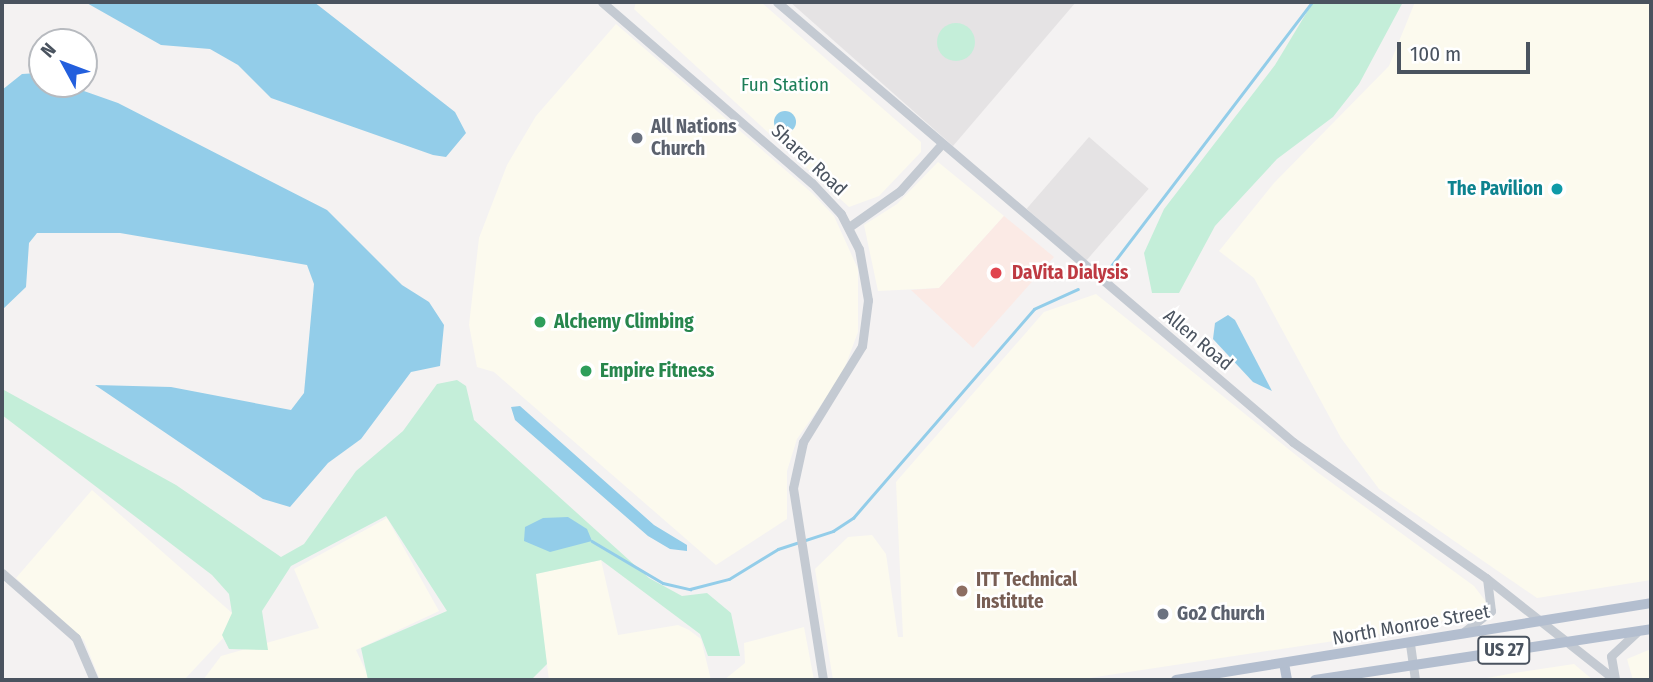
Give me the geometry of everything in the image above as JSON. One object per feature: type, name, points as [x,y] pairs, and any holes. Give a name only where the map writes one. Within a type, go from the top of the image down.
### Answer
[{"type":"main road","name":"North Monroe Street","points":[[1176,680],[1651,603]]},
{"type":"main road","name":"North Monroe Street","points":[[1315,680],[1651,629]]},
{"type":"main road","points":[[1284,663],[1287,680]]},
{"type":"street","name":"Sharer Road","points":[[602,2],[812,183],[849,227],[867,285],[866,328],[849,377],[803,442],[794,473],[795,519],[823,680]]},
{"type":"street","points":[[612,11],[620,2]]},
{"type":"street","name":"Allen Road","points":[[777,2],[940,146],[1293,442],[1486,578],[1616,680]]},
{"type":"street","points":[[849,227],[900,191],[940,146]]},
{"type":"street","points":[[2,573],[76,638],[94,680]]},
{"type":"street","points":[[1457,635],[1491,611],[1486,578]]},
{"type":"street","points":[[1616,680],[1611,656],[1639,631]]},
{"type":"street","points":[[1410,644],[1415,680]]},
{"type":"shaded area","name":"Fun Station","points":[[636,2],[761,2],[921,142],[921,152],[879,196],[849,207],[634,9]]},
{"type":"shaded area","points":[[790,2],[1076,2],[953,146]]},
{"type":"shaded area","points":[[1415,2],[1651,2],[1651,580],[1537,598],[1379,489],[1341,438],[1254,278],[1219,251],[1274,183],[1389,66]]},
{"type":"shaded area","points":[[616,24],[812,193],[834,216],[858,269],[858,332],[842,375],[797,439],[787,471],[787,519],[716,565],[494,372],[477,367],[469,325],[479,238],[507,165],[536,116]]},
{"type":"shaded area","points":[[1089,137],[1149,189],[1086,261],[1027,209]]},
{"type":"shaded area","points":[[938,162],[1004,216],[939,288],[878,291],[864,225],[897,204]]},
{"type":"shaded area","name":"DaVita Dialysis","points":[[1004,216],[1054,257],[973,348],[911,290],[939,288]]},
{"type":"shaded area","points":[[1096,294],[1317,472],[1474,586],[1490,607],[1413,629],[1076,680],[833,680],[815,569],[848,537],[872,535],[886,554],[898,637],[903,637],[896,482],[1044,312]]},
{"type":"shaded area","points":[[92,490],[240,620],[184,680],[100,680],[84,640],[16,578]]},
{"type":"shaded area","points":[[387,518],[439,611],[356,650],[370,680],[203,680],[221,656],[319,628],[294,569]]},
{"type":"shaded area","points":[[601,560],[618,635],[678,625],[689,630],[701,639],[711,680],[549,680],[535,574]]},
{"type":"shaded area","points":[[804,627],[814,680],[724,680],[745,663],[744,643]]},
{"type":"shaded area","points":[[1651,649],[1651,680],[1633,680],[1627,659]]},
{"type":"shaded area","points":[[1574,664],[1593,680],[1476,680],[1514,673]]},
{"type":"green space","points":[[1313,2],[1403,2],[1359,84],[1333,117],[1277,159],[1215,226],[1179,293],[1152,293],[1144,253],[1164,209],[1275,65]]},
{"type":"green space","points":[[956,23],[970,28],[975,42],[970,56],[956,61],[942,56],[937,42],[942,28]]},
{"type":"green space","points":[[457,380],[466,386],[474,420],[649,578],[682,596],[707,593],[731,613],[740,656],[708,656],[700,634],[601,560],[536,574],[547,664],[532,679],[368,680],[361,648],[447,611],[386,516],[291,566],[262,611],[268,650],[229,649],[222,635],[232,613],[229,594],[212,575],[2,415],[4,390],[176,485],[281,557],[304,544],[356,471],[403,431],[437,384]]},
{"type":"water","points":[[85,2],[314,2],[455,112],[466,133],[446,157],[433,155],[271,98],[238,65],[210,49],[161,45]]},
{"type":"water","points":[[22,74],[28,74],[28,98],[98,96],[118,103],[327,210],[402,285],[429,302],[444,325],[440,366],[411,372],[361,439],[328,463],[290,507],[263,499],[95,385],[171,387],[291,410],[304,393],[314,284],[307,265],[120,233],[37,233],[29,243],[26,287],[2,310],[2,90]]},
{"type":"water","points":[[781,111],[789,111],[796,118],[796,126],[789,133],[781,133],[774,126],[774,118]]},
{"type":"water","points":[[1228,315],[1235,320],[1272,391],[1253,382],[1213,339],[1215,323]]},
{"type":"water","points":[[520,406],[654,525],[687,545],[687,551],[670,549],[648,536],[515,420],[511,407]]},
{"type":"water","points":[[568,517],[587,529],[592,541],[550,552],[524,541],[525,527],[543,518]]},
{"type":"waterway","points":[[1108,270],[1312,2]]},
{"type":"waterway","points":[[592,541],[663,583],[690,589],[729,579],[778,549],[833,531],[853,518],[1034,309],[1078,289]]},
{"type":"place","name":"All Nations Church","points":[[637,138]]},
{"type":"place","name":"The Pavilion","points":[[1557,189]]},
{"type":"place","name":"DaVita Dialysis","points":[[996,273]]},
{"type":"place","name":"Alchemy Climbing","points":[[540,322]]},
{"type":"place","name":"Empire Fitness","points":[[586,371]]},
{"type":"place","name":"ITT Technical Institute","points":[[962,591]]},
{"type":"place","name":"Go2 Church","points":[[1163,614]]}]
